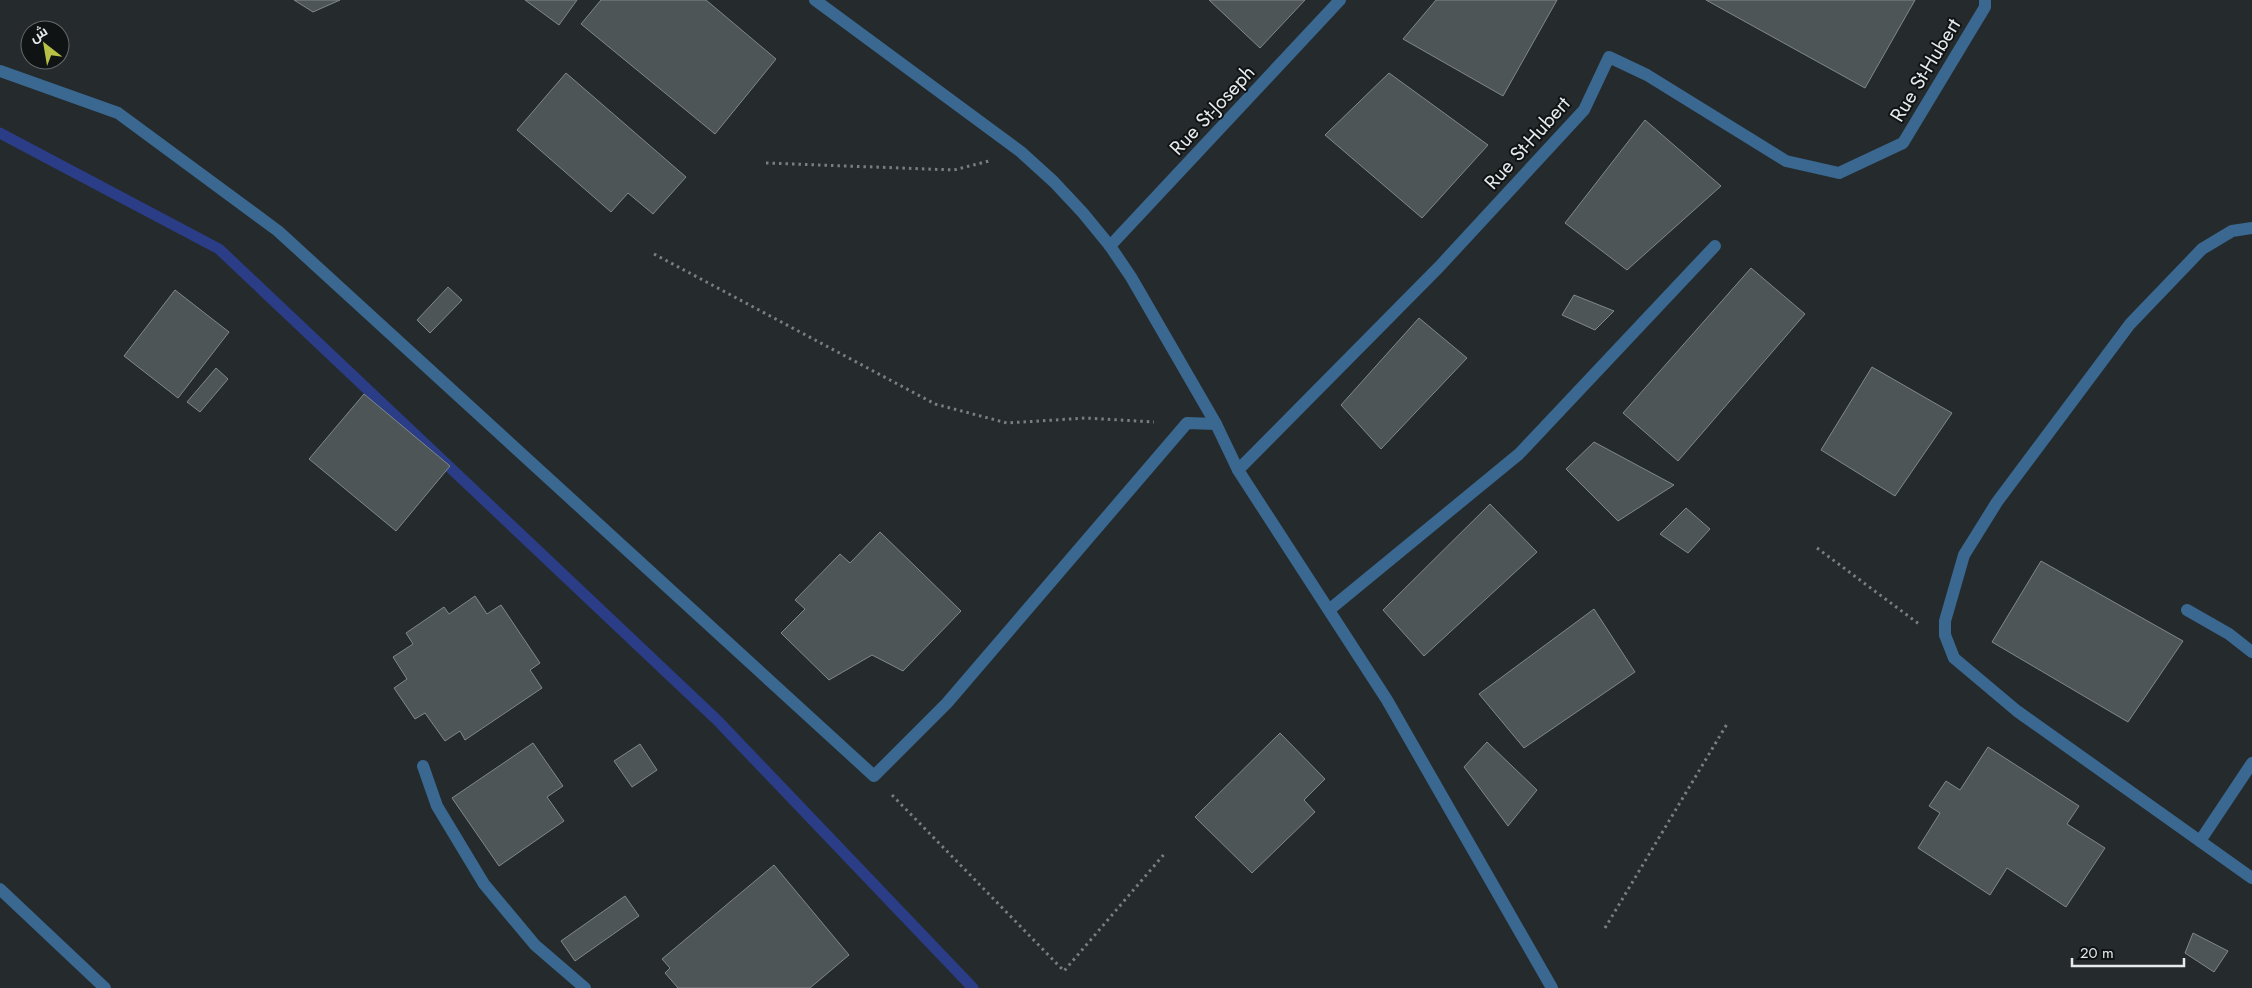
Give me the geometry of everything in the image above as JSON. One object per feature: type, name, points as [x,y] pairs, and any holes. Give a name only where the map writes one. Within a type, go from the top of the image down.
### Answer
[{"type":"street","points":[[815,0],[1021,152],[1083,212],[1110,246],[1131,277],[1216,424],[1238,470],[1387,700],[1552,988]]},
{"type":"street","name":"Rue St-Joseph","points":[[1110,246],[1340,0]]},
{"type":"street","name":"Rue St-Hubert","points":[[1238,470],[1439,267],[1584,110],[1609,57],[1647,75],[1786,160],[1839,173],[1903,143],[1985,7],[1986,0]]},
{"type":"street","points":[[0,71],[118,113],[278,231],[874,776],[947,703],[1187,423],[1216,424]]},
{"type":"street","points":[[2252,228],[2232,231],[2202,249],[2130,324],[1997,502],[1964,554],[1945,621],[1945,635],[1954,658],[2017,711],[2252,878]]},
{"type":"street","points":[[1329,610],[1519,454],[1715,246]]},
{"type":"street","points":[[2187,610],[2229,634],[2252,652]]},
{"type":"street","points":[[2200,841],[2252,763]]},
{"type":"street","points":[[423,766],[436,806],[484,884],[535,946],[585,988]]},
{"type":"street","points":[[0,890],[105,988]]},
{"type":"path","points":[[766,163],[954,170],[1021,152]]},
{"type":"path","points":[[654,254],[935,404],[1007,423],[1086,418],[1187,423]]},
{"type":"path","points":[[1817,548],[1950,647]]},
{"type":"path","points":[[1605,928],[1728,724]]},
{"type":"path","points":[[874,776],[1064,971],[1166,852]]},
{"type":"building","points":[[294,0],[340,0],[313,12]]},
{"type":"building","points":[[525,0],[577,0],[559,25]]},
{"type":"building","points":[[601,0],[706,0],[776,59],[715,134],[581,24]]},
{"type":"building","points":[[1209,0],[1305,0],[1260,48]]},
{"type":"building","points":[[1436,0],[1557,0],[1503,96],[1403,39]]},
{"type":"building","points":[[1706,0],[1915,0],[1865,88]]},
{"type":"building","points":[[566,73],[686,177],[653,214],[628,193],[611,212],[517,130]]},
{"type":"building","points":[[1389,73],[1488,145],[1422,218],[1325,135]]},
{"type":"building","points":[[1645,120],[1721,186],[1627,270],[1565,223]]},
{"type":"building","points":[[1751,268],[1805,314],[1678,461],[1623,413]]},
{"type":"building","points":[[448,287],[462,300],[430,333],[417,320]]},
{"type":"building","points":[[175,290],[229,332],[178,398],[124,356]]},
{"type":"building","points":[[1574,295],[1614,311],[1595,330],[1562,315]]},
{"type":"building","points":[[1419,318],[1467,358],[1381,449],[1341,405]]},
{"type":"building","points":[[1872,367],[1952,413],[1895,496],[1821,450]]},
{"type":"building","points":[[216,368],[228,379],[200,412],[187,402]]},
{"type":"building","points":[[364,394],[450,466],[396,531],[309,459]]},
{"type":"building","points":[[1594,442],[1674,485],[1618,521],[1566,469]]},
{"type":"building","points":[[1490,504],[1537,552],[1424,656],[1383,610]]},
{"type":"building","points":[[1686,508],[1710,529],[1688,553],[1660,534]]},
{"type":"building","points":[[880,532],[961,611],[903,671],[872,655],[829,680],[781,633],[805,609],[795,600],[840,554],[850,563]]},
{"type":"building","points":[[2041,561],[2183,641],[2128,722],[1992,642]]},
{"type":"building","points":[[475,596],[487,614],[501,605],[540,663],[530,670],[542,688],[465,740],[460,731],[445,741],[425,713],[415,719],[394,688],[407,679],[393,657],[413,644],[406,633],[444,607],[449,614]]},
{"type":"building","points":[[1594,609],[1635,672],[1524,748],[1479,694]]},
{"type":"building","points":[[1280,733],[1325,779],[1304,800],[1315,812],[1252,873],[1195,817]]},
{"type":"building","points":[[1487,742],[1537,790],[1508,826],[1464,767]]},
{"type":"building","points":[[533,743],[563,786],[547,797],[564,821],[499,866],[452,798]]},
{"type":"building","points":[[640,744],[657,770],[632,787],[614,761]]},
{"type":"building","points":[[1988,747],[2079,806],[2067,824],[2105,848],[2066,907],[2007,868],[1990,895],[1918,848],[1940,813],[1929,806],[1946,781],[1960,790]]},
{"type":"building","points":[[774,865],[849,955],[810,988],[678,988],[665,973],[670,968],[662,959]]},
{"type":"building","points":[[625,896],[639,916],[575,961],[561,941]]},
{"type":"building","points":[[2193,933],[2228,951],[2214,972],[2185,953]]},
{"type":"waterway","points":[[0,133],[219,249],[717,720],[973,988]]}]
